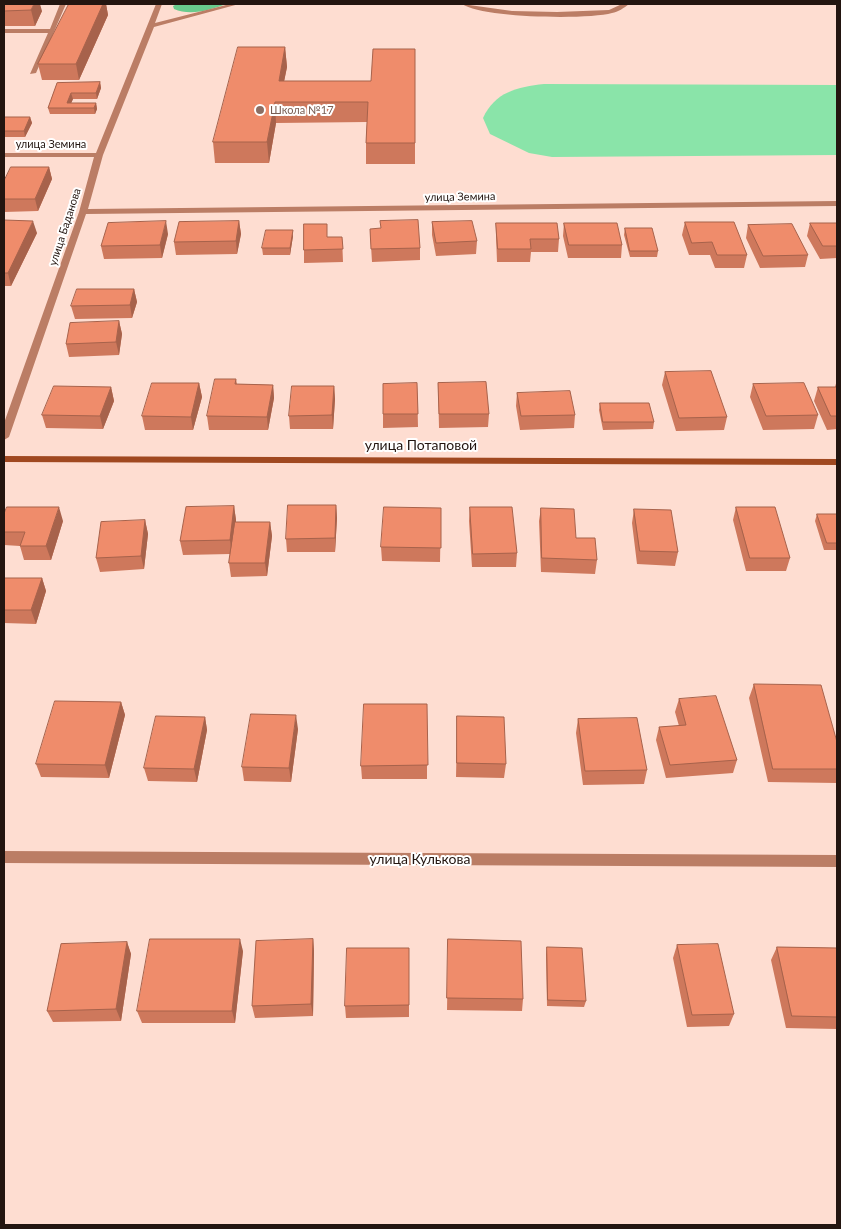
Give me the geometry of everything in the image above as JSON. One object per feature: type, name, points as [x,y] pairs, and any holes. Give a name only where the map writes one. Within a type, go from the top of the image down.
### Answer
[{"type":"main road","name":"улица Потаповой","points":[[4,459],[837,462]]},
{"type":"street","points":[[32,73],[63,4]]},
{"type":"street","name":"улица Баданова","points":[[4,437],[83,212],[99,155],[159,4]]},
{"type":"street","points":[[150,26],[236,4]]},
{"type":"street","points":[[464,4],[472,8],[491,12],[573,13],[611,12],[626,4]]},
{"type":"street","points":[[4,31],[52,31]]},
{"type":"street","name":"улица Земина","points":[[4,155],[99,155]]},
{"type":"street","name":"улица Земина","points":[[83,212],[837,204]]},
{"type":"street","name":"улица Кулькова","points":[[4,857],[837,861]]},
{"type":"green space","points":[[177,4],[226,4],[207,10],[187,12],[174,9],[173,6]]},
{"type":"green space","points":[[544,84],[837,85],[837,155],[552,157],[529,153],[490,134],[483,118],[494,102],[516,89]]},
{"type":"building","points":[[4,4],[34,4],[31,10],[4,11]]},
{"type":"building","points":[[69,4],[103,4],[76,64],[38,64]]},
{"type":"building","points":[[238,47],[285,47],[279,81],[371,81],[373,49],[415,49],[415,143],[366,143],[368,102],[275,102],[267,142],[213,142]]},
{"type":"building","points":[[100,82],[96,93],[71,93],[67,103],[96,103],[94,108],[48,108],[57,83]]},
{"type":"building","points":[[4,117],[30,117],[24,131],[4,131]]},
{"type":"building","points":[[11,167],[49,167],[35,199],[4,199],[4,181]]},
{"type":"building","points":[[4,220],[33,221],[8,273],[4,273]]},
{"type":"building","points":[[418,220],[420,248],[371,249],[370,229],[381,228],[380,221]]},
{"type":"building","points":[[166,221],[160,245],[101,246],[108,223]]},
{"type":"building","points":[[239,221],[236,241],[174,242],[179,222]]},
{"type":"building","points":[[472,221],[477,241],[436,243],[432,222]]},
{"type":"building","points":[[685,222],[734,222],[747,255],[717,255],[712,242],[692,243]]},
{"type":"building","points":[[496,223],[557,223],[559,239],[530,239],[531,249],[498,249]]},
{"type":"building","points":[[564,223],[617,223],[622,245],[569,245]]},
{"type":"building","points":[[810,223],[837,223],[837,246],[823,246]]},
{"type":"building","points":[[304,224],[327,224],[327,237],[342,237],[343,249],[304,250]]},
{"type":"building","points":[[792,224],[808,255],[763,256],[748,225]]},
{"type":"building","points":[[625,228],[652,228],[658,251],[630,251]]},
{"type":"building","points":[[266,230],[293,230],[290,248],[262,248]]},
{"type":"building","points":[[77,289],[134,289],[130,305],[71,306]]},
{"type":"building","points":[[119,321],[116,342],[66,344],[70,323]]},
{"type":"building","points":[[711,371],[727,417],[679,418],[665,372]]},
{"type":"building","points":[[215,379],[236,379],[235,384],[273,385],[267,417],[207,416]]},
{"type":"building","points":[[486,382],[489,414],[439,414],[438,383]]},
{"type":"building","points":[[152,383],[199,383],[191,417],[142,416]]},
{"type":"building","points":[[417,383],[418,414],[383,414],[383,384]]},
{"type":"building","points":[[804,383],[818,415],[766,416],[753,384]]},
{"type":"building","points":[[54,386],[111,387],[100,416],[42,415]]},
{"type":"building","points":[[292,386],[334,386],[332,415],[289,416]]},
{"type":"building","points":[[818,387],[837,387],[837,416],[831,416]]},
{"type":"building","points":[[570,391],[575,415],[521,416],[517,393]]},
{"type":"building","points":[[600,403],[649,403],[654,422],[603,422]]},
{"type":"building","points":[[288,505],[336,505],[335,538],[286,539]]},
{"type":"building","points":[[234,506],[230,540],[180,541],[186,507]]},
{"type":"building","points":[[7,507],[59,507],[46,546],[20,546],[25,532],[4,532],[4,514]]},
{"type":"building","points":[[384,507],[441,508],[441,548],[381,547]]},
{"type":"building","points":[[470,507],[512,507],[517,553],[473,554]]},
{"type":"building","points":[[736,507],[775,507],[790,558],[750,558]]},
{"type":"building","points":[[541,508],[574,509],[576,538],[595,538],[597,560],[542,558]]},
{"type":"building","points":[[634,509],[671,510],[678,552],[640,551]]},
{"type":"building","points":[[817,514],[837,514],[837,543],[827,543]]},
{"type":"building","points":[[145,520],[141,556],[96,558],[101,522]]},
{"type":"building","points":[[235,522],[270,522],[265,563],[229,563]]},
{"type":"building","points":[[4,578],[42,578],[31,610],[4,610]]},
{"type":"building","points":[[754,684],[821,685],[837,742],[837,769],[773,769]]},
{"type":"building","points":[[716,696],[737,760],[670,765],[659,727],[686,725],[679,699]]},
{"type":"building","points":[[55,701],[121,702],[105,765],[36,764]]},
{"type":"building","points":[[364,704],[427,704],[428,765],[361,766]]},
{"type":"building","points":[[251,714],[296,715],[289,768],[242,767]]},
{"type":"building","points":[[156,716],[205,717],[194,769],[144,768]]},
{"type":"building","points":[[457,716],[504,717],[506,764],[457,763]]},
{"type":"building","points":[[637,718],[647,770],[585,771],[578,719]]},
{"type":"building","points":[[150,939],[240,939],[232,1011],[137,1011]]},
{"type":"building","points":[[313,939],[311,1004],[252,1006],[256,941]]},
{"type":"building","points":[[448,939],[521,941],[523,999],[447,998]]},
{"type":"building","points":[[127,942],[116,1009],[47,1011],[61,944]]},
{"type":"building","points":[[718,944],[734,1014],[692,1015],[677,945]]},
{"type":"building","points":[[547,947],[582,948],[586,1001],[548,1000]]},
{"type":"building","points":[[777,947],[837,948],[837,1017],[792,1016]]},
{"type":"building","points":[[347,948],[409,948],[409,1005],[345,1006]]},
{"type":"place","name":"Школа №17","points":[[260,110]]}]
